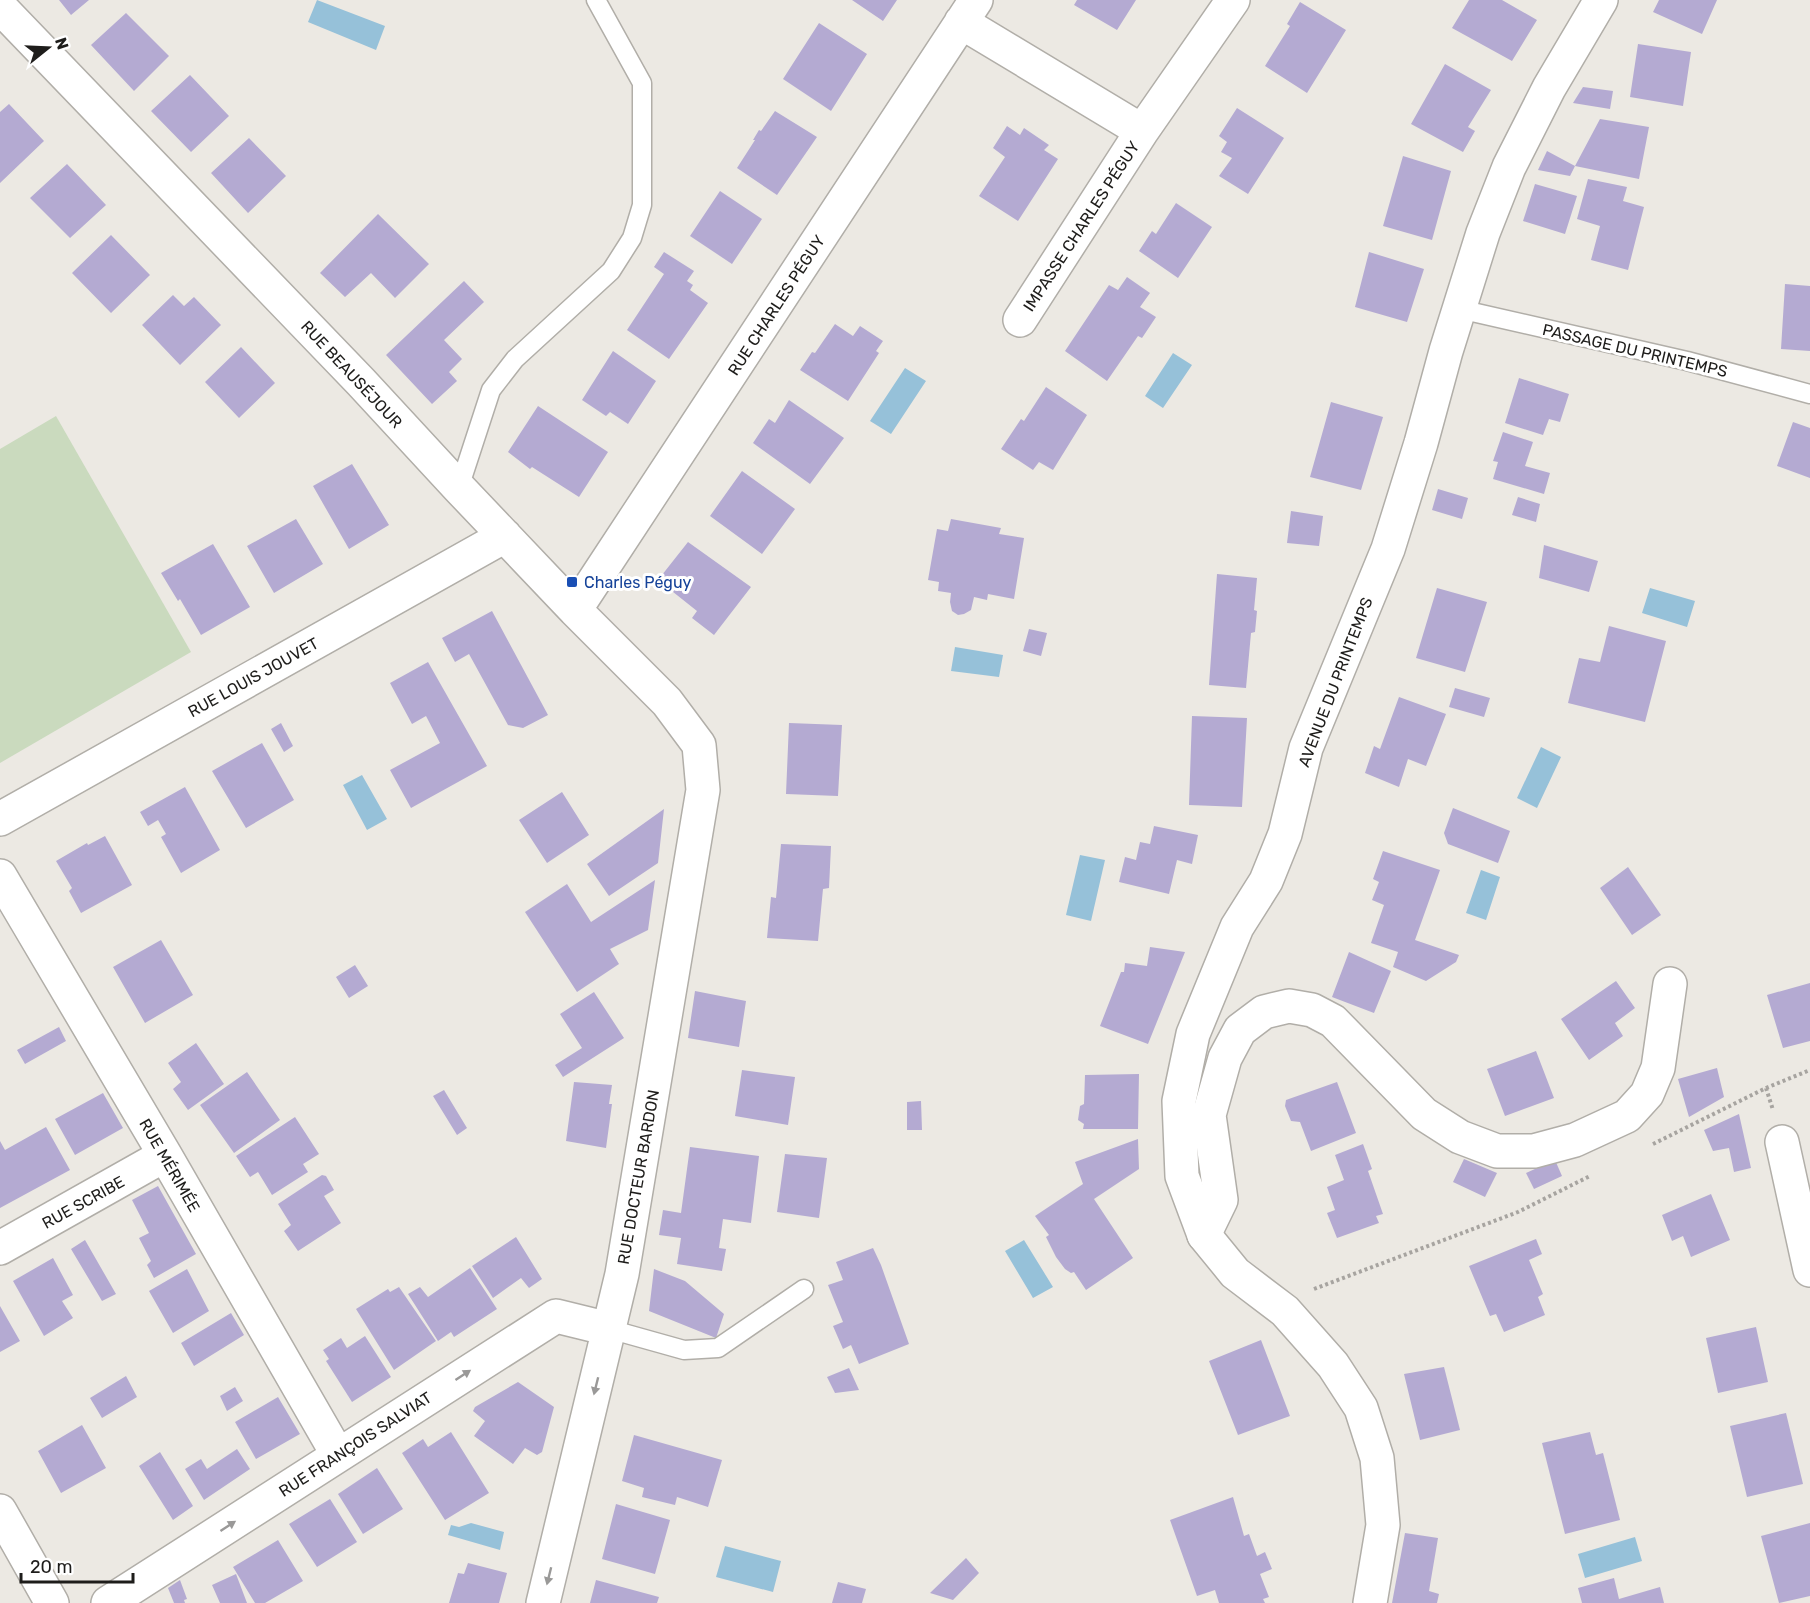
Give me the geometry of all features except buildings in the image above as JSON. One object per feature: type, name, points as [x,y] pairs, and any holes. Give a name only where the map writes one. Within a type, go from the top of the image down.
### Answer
[{"type":"street","name":"IMPASSE CHARLES PÉGUY","points":[[1020,320],[1142,131],[1233,0]]},
{"type":"street","name":"AVENUE DU PRINTEMPS","points":[[1370,1603],[1383,1525],[1377,1458],[1361,1408],[1333,1365],[1285,1311],[1235,1273],[1204,1234],[1182,1176],[1179,1101],[1193,1034],[1237,927],[1266,881],[1285,834],[1306,748],[1388,549],[1483,233],[1509,167],[1550,88],[1601,0]]},
{"type":"street","name":"RUE BEAUSÉJOUR","points":[[0,7],[361,382],[575,610],[667,702],[699,745]]},
{"type":"street","name":"IMPASSE CHARLES PÉGUY","points":[[968,11],[1142,131]]},
{"type":"street","name":"RUE CHARLES PÉGUY","points":[[575,610],[968,11]]},
{"type":"street","name":"RUE LOUIS JOUVET","points":[[0,819],[505,536]]},
{"type":"street","name":"RUE DOCTEUR BARDON","points":[[543,1603],[622,1274],[704,790],[699,745]]},
{"type":"street","name":"RUE MÉRIMÉE","points":[[0,876],[165,1155],[338,1455]]},
{"type":"street","points":[[1204,1234],[1221,1200],[1209,1115],[1225,1058],[1240,1030],[1264,1012],[1289,1006],[1312,1010],[1333,1021],[1424,1114],[1460,1137],[1497,1151],[1534,1151],[1575,1140],[1628,1116],[1647,1094],[1658,1068],[1670,984]]},
{"type":"street","points":[[1782,1142],[1810,1270]]},
{"type":"street","name":"RUE SCRIBE","points":[[0,1248],[165,1155]]},
{"type":"street","name":"RUE FRANÇOIS SALVIAT","points":[[108,1603],[556,1316],[609,1329]]},
{"type":"street","points":[[0,1511],[52,1603]]},
{"type":"lane","points":[[459,488],[491,390],[515,359],[611,271],[632,238],[642,205],[642,83],[596,0]]},
{"type":"lane","name":"PASSAGE DU PRINTEMPS","points":[[1459,309],[1687,361],[1810,394]]},
{"type":"lane","points":[[609,1329],[684,1350],[718,1348],[804,1289]]},
{"type":"path","points":[[1652,1144],[1766,1088],[1810,1070]]},
{"type":"path","points":[[1285,1311],[1308,1292],[1518,1212],[1590,1176]]},
{"type":"green space","points":[[56,416],[191,652],[0,763],[0,449]]},
{"type":"water","points":[[317,0],[385,26],[376,50],[308,22]]},
{"type":"water","points":[[1173,353],[1192,365],[1163,408],[1145,396]]},
{"type":"water","points":[[905,368],[926,381],[891,434],[870,421]]},
{"type":"water","points":[[1650,588],[1695,601],[1687,627],[1642,613]]},
{"type":"water","points":[[955,647],[1003,655],[999,677],[951,671]]},
{"type":"water","points":[[1541,747],[1561,757],[1537,808],[1517,798]]},
{"type":"water","points":[[362,775],[387,819],[367,830],[343,785]]},
{"type":"water","points":[[1080,855],[1105,860],[1091,921],[1066,915]]},
{"type":"water","points":[[1481,870],[1500,877],[1486,920],[1466,913]]},
{"type":"water","points":[[1024,1240],[1053,1287],[1033,1298],[1005,1251]]},
{"type":"water","points":[[471,1523],[504,1532],[500,1550],[448,1535],[451,1525],[459,1527]]},
{"type":"water","points":[[1635,1537],[1642,1561],[1585,1578],[1578,1554]]},
{"type":"water","points":[[725,1546],[781,1561],[773,1592],[716,1577]]},
{"type":"place","name":"Charles Péguy","points":[[572,582]]}]
